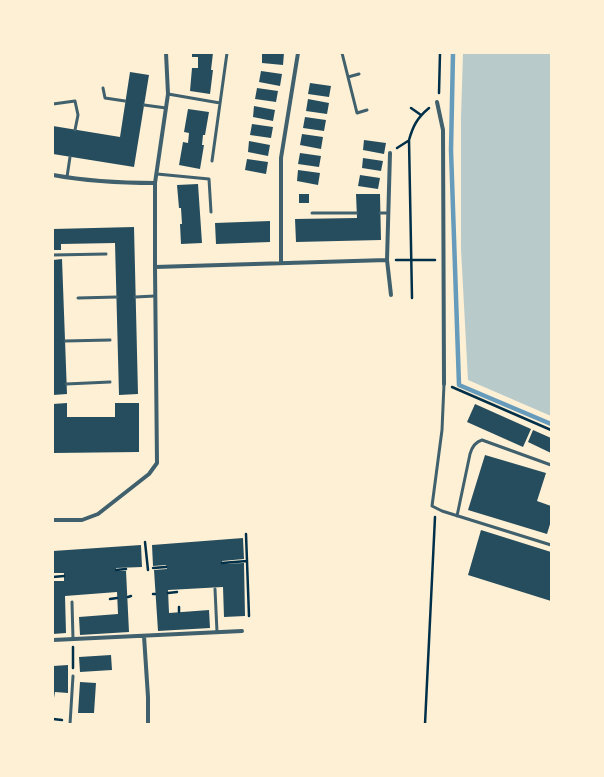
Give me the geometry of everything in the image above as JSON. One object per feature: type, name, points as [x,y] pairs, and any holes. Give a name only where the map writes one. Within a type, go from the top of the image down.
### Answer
[{"type":"street","points":[[53,520],[82,520],[98,514],[149,474],[157,463],[155,182],[168,94],[166,53]]},
{"type":"street","points":[[281,263],[281,158],[298,53]]},
{"type":"street","points":[[437,102],[443,130],[444,384]]},
{"type":"street","points":[[390,152],[387,260],[392,295]]},
{"type":"street","points":[[53,175],[128,183],[155,182]]},
{"type":"street","points":[[155,267],[387,260]]},
{"type":"street","points":[[53,640],[242,631]]},
{"type":"street","points":[[144,636],[148,697],[148,724]]},
{"type":"lane","points":[[212,161],[227,53]]},
{"type":"lane","points":[[342,53],[357,112],[367,110]]},
{"type":"lane","points":[[348,77],[359,74]]},
{"type":"lane","points":[[103,88],[105,98],[125,101]]},
{"type":"lane","points":[[168,94],[220,103]]},
{"type":"lane","points":[[53,104],[75,101],[78,115],[75,130]]},
{"type":"lane","points":[[144,105],[166,108]]},
{"type":"lane","points":[[67,177],[70,157]]},
{"type":"lane","points":[[157,174],[209,179],[211,212]]},
{"type":"lane","points":[[312,213],[356,213]]},
{"type":"lane","points":[[380,213],[388,213]]},
{"type":"lane","points":[[53,255],[106,254]]},
{"type":"lane","points":[[135,297],[155,296]]},
{"type":"lane","points":[[78,298],[117,297]]},
{"type":"lane","points":[[65,341],[110,340]]},
{"type":"lane","points":[[66,384],[110,382]]},
{"type":"lane","points":[[444,384],[442,430],[432,506],[457,516],[551,545]]},
{"type":"lane","points":[[457,516],[470,454],[472,447],[477,441],[482,440],[551,465]]},
{"type":"lane","points":[[215,588],[218,632]]},
{"type":"lane","points":[[72,602],[73,639]]},
{"type":"lane","points":[[70,724],[73,676]]},
{"type":"path","points":[[412,298],[409,140],[412,128],[421,115],[437,102],[439,89],[440,53]]},
{"type":"path","points":[[411,108],[421,115]]},
{"type":"path","points":[[390,152],[409,140]]},
{"type":"path","points":[[387,260],[443,260]]},
{"type":"path","points":[[444,384],[551,430]]},
{"type":"path","points":[[425,724],[436,508]]},
{"type":"path","points":[[246,534],[249,616]]},
{"type":"path","points":[[145,542],[148,570]]},
{"type":"path","points":[[222,562],[246,561]]},
{"type":"path","points":[[153,568],[166,567]]},
{"type":"path","points":[[116,570],[126,569]]},
{"type":"path","points":[[53,577],[64,576]]},
{"type":"path","points":[[168,593],[177,592]]},
{"type":"path","points":[[110,598],[117,598]]},
{"type":"path","points":[[179,607],[180,612]]},
{"type":"path","points":[[73,639],[73,676]]},
{"type":"shaded area","points":[[463,53],[551,53],[551,416],[468,380],[461,249],[461,117]]},
{"type":"building","points":[[192,53],[213,53],[211,70],[213,70],[210,94],[190,91],[192,68],[198,68],[198,57],[192,57]]},
{"type":"building","points":[[262,53],[284,53],[283,65],[262,63]]},
{"type":"building","points":[[261,71],[282,74],[280,86],[259,82]]},
{"type":"building","points":[[130,72],[149,75],[134,167],[53,154],[53,126],[120,137]]},
{"type":"building","points":[[310,83],[331,86],[329,97],[308,94]]},
{"type":"building","points":[[257,88],[278,91],[276,102],[255,99]]},
{"type":"building","points":[[308,99],[329,103],[327,114],[306,111]]},
{"type":"building","points":[[254,106],[275,110],[273,121],[253,117]]},
{"type":"building","points":[[188,109],[209,112],[205,135],[203,135],[202,145],[204,145],[200,169],[179,165],[183,142],[188,143],[189,133],[184,132]]},
{"type":"building","points":[[305,117],[326,120],[324,131],[303,128]]},
{"type":"building","points":[[252,124],[273,127],[271,138],[250,135]]},
{"type":"building","points":[[302,134],[323,137],[321,149],[300,145]]},
{"type":"building","points":[[364,140],[386,143],[384,154],[363,150]]},
{"type":"building","points":[[249,141],[270,145],[268,156],[248,152]]},
{"type":"building","points":[[300,153],[321,156],[319,167],[298,164]]},
{"type":"building","points":[[363,158],[383,161],[381,171],[362,168]]},
{"type":"building","points":[[247,159],[268,162],[266,174],[245,170]]},
{"type":"building","points":[[298,170],[320,173],[318,185],[297,181]]},
{"type":"building","points":[[360,175],[380,178],[378,189],[358,186]]},
{"type":"building","points":[[198,184],[202,243],[181,244],[181,208],[179,208],[177,185]]},
{"type":"building","points":[[299,194],[309,194],[309,203],[299,203]]},
{"type":"building","points":[[356,194],[380,194],[381,240],[296,242],[295,219],[357,218]]},
{"type":"building","points":[[270,221],[270,242],[216,244],[215,223]]},
{"type":"building","points":[[134,227],[138,394],[119,395],[115,243],[61,244],[61,250],[53,250],[53,229]]},
{"type":"building","points":[[62,259],[67,394],[53,395],[53,260]]},
{"type":"building","points":[[67,403],[67,417],[115,417],[115,403],[139,403],[139,452],[53,453],[53,404]]},
{"type":"building","points":[[475,404],[531,429],[523,447],[467,422]]},
{"type":"building","points":[[533,430],[551,438],[551,453],[528,442]]},
{"type":"building","points":[[485,455],[546,473],[537,501],[551,506],[551,521],[547,534],[468,510]]},
{"type":"building","points":[[481,530],[551,552],[551,601],[468,575]]},
{"type":"building","points":[[243,538],[244,559],[222,561],[222,564],[244,563],[245,616],[224,617],[223,587],[168,590],[169,613],[209,610],[210,628],[158,631],[154,570],[167,569],[166,565],[153,566],[152,545]]},
{"type":"building","points":[[141,545],[142,567],[116,568],[116,571],[126,571],[129,632],[80,635],[79,617],[118,614],[117,592],[65,596],[66,633],[53,634],[53,581],[64,581],[64,573],[53,573],[53,551]]},
{"type":"building","points":[[111,655],[112,670],[80,672],[79,657]]},
{"type":"building","points":[[68,665],[68,693],[55,692],[53,698],[53,666]]},
{"type":"building","points":[[80,682],[96,683],[94,713],[78,713]]},
{"type":"waterway","points":[[453,53],[451,150],[459,385],[551,424]]}]
